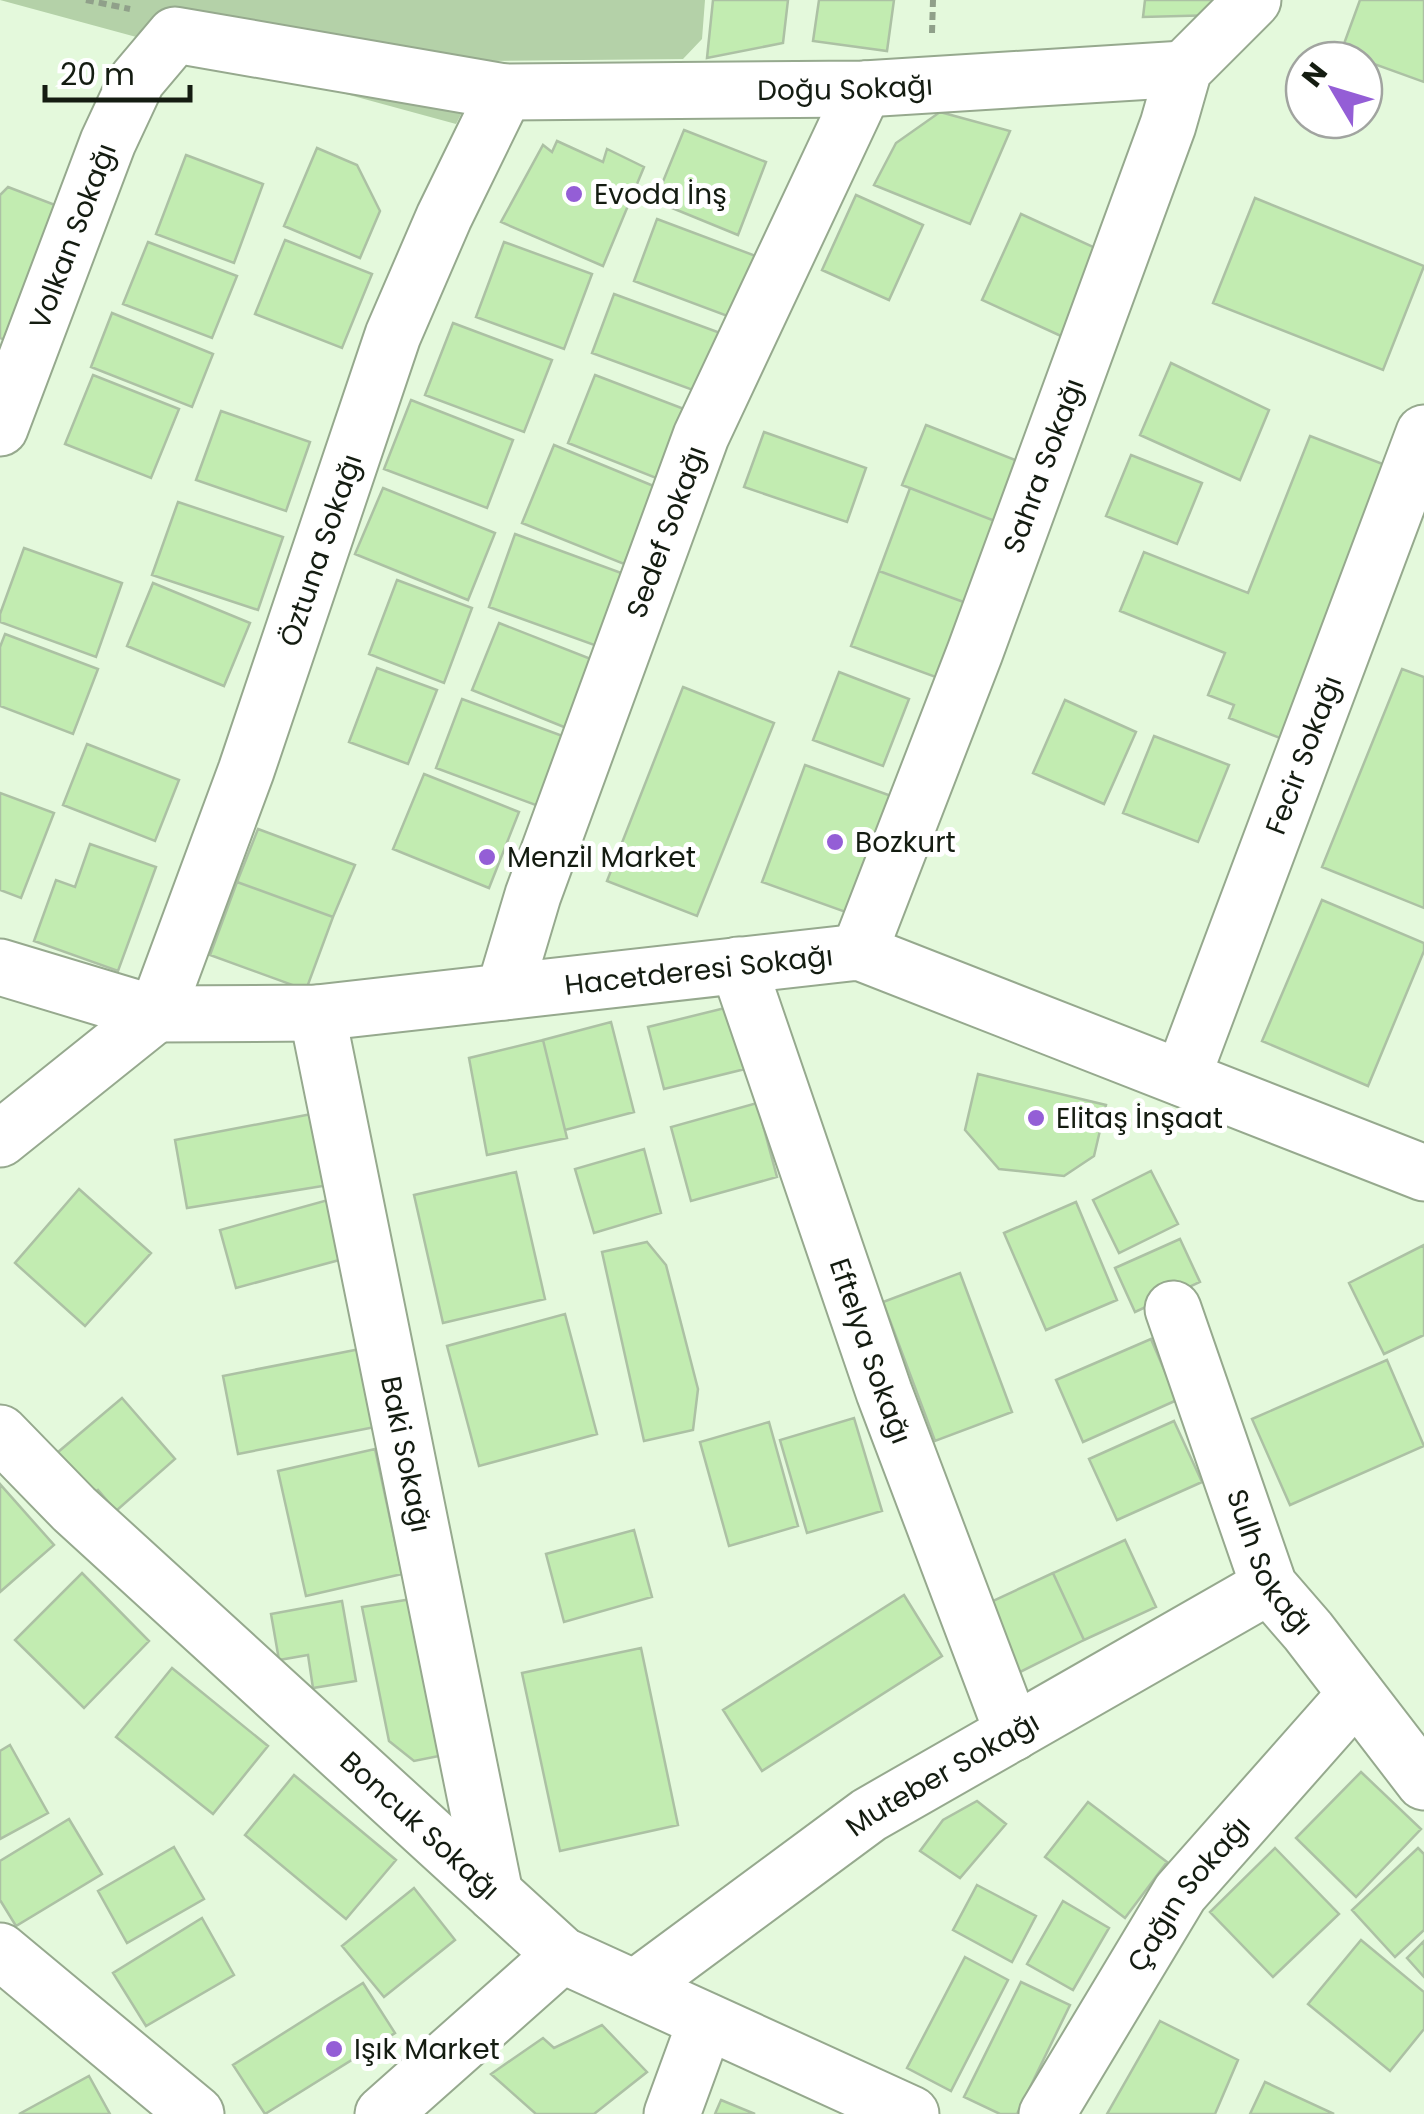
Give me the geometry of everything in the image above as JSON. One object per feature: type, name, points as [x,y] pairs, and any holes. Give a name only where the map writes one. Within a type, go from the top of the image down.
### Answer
[{"type":"street","name":"Sahra Sokağı","points":[[859,952],[975,652],[1162,144],[1184,69],[1253,0]]},
{"type":"street","name":"Volkan Sokağı","points":[[0,428],[108,142],[137,80],[174,35],[505,92]]},
{"type":"street","name":"Doğu Sokağı","points":[[505,92],[864,89],[1184,69]]},
{"type":"street","name":"Sedef Sokağı","points":[[504,992],[533,896],[701,436],[864,89]]},
{"type":"street","name":"Öztuna Sokağı","points":[[156,1014],[246,771],[393,335],[444,217],[505,92]]},
{"type":"street","name":"Fecir Sokağı","points":[[1182,1078],[1424,433]]},
{"type":"street","name":"Hacetderesi Sokağı","points":[[0,968],[156,1014],[317,1013],[859,952],[1424,1173]]},
{"type":"street","name":"Eftelya Sokağı","points":[[738,966],[884,1392],[1013,1733]]},
{"type":"street","name":"Baki Sokağı","points":[[317,1013],[495,1894]]},
{"type":"street","points":[[0,1139],[156,1014]]},
{"type":"street","name":"Sulh Sokağı","points":[[1174,1309],[1269,1586],[1424,1782]]},
{"type":"street","name":"Boncuk Sokağı","points":[[0,1432],[74,1509],[562,1955],[911,2114]]},
{"type":"street","name":"Muteber Sokağı","points":[[635,1988],[869,1815],[1269,1586]]},
{"type":"street","name":"Çağın Sokağı","points":[[1047,2114],[1180,1893],[1356,1694]]},
{"type":"street","points":[[0,1951],[196,2114]]},
{"type":"street","points":[[383,2114],[562,1955]]},
{"type":"street","points":[[672,2114],[706,2021]]},
{"type":"green space","points":[[0,0],[705,0],[702,39],[683,59],[489,61],[456,124]]},
{"type":"building","points":[[713,0],[788,0],[783,43],[707,58]]},
{"type":"building","points":[[819,0],[894,0],[887,51],[813,41]]},
{"type":"building","points":[[1145,0],[1231,0],[1219,15],[1143,17]]},
{"type":"building","points":[[1360,0],[1424,0],[1424,82],[1384,68],[1384,40],[1345,40]]},
{"type":"building","points":[[940,112],[1010,131],[970,224],[874,185],[896,143]]},
{"type":"building","points":[[684,130],[766,162],[738,235],[655,201]]},
{"type":"building","name":"Evoda İnş","points":[[557,141],[603,162],[607,149],[644,167],[603,266],[501,222],[543,145],[552,152]]},
{"type":"building","points":[[317,148],[357,165],[380,211],[360,258],[284,226]]},
{"type":"building","points":[[186,155],[263,184],[234,263],[156,234]]},
{"type":"building","points":[[8,187],[55,205],[5,340],[0,338],[0,195]]},
{"type":"building","points":[[856,195],[923,225],[889,300],[822,270]]},
{"type":"building","points":[[1255,198],[1424,266],[1383,370],[1213,303]]},
{"type":"building","points":[[1021,214],[1100,250],[1061,336],[982,300]]},
{"type":"building","points":[[657,219],[761,258],[738,320],[634,281]]},
{"type":"building","points":[[285,240],[372,274],[342,348],[255,314]]},
{"type":"building","points":[[148,242],[237,276],[212,338],[123,304]]},
{"type":"building","points":[[504,242],[592,274],[564,349],[476,317]]},
{"type":"building","points":[[614,294],[723,334],[701,393],[592,353]]},
{"type":"building","points":[[112,313],[213,354],[192,407],[91,367]]},
{"type":"building","points":[[453,323],[552,360],[524,432],[425,395]]},
{"type":"building","points":[[1171,363],[1269,410],[1240,480],[1140,435]]},
{"type":"building","points":[[93,375],[179,409],[151,478],[65,444]]},
{"type":"building","points":[[595,375],[684,409],[656,478],[568,443]]},
{"type":"building","points":[[411,400],[513,440],[487,508],[384,469]]},
{"type":"building","points":[[221,411],[310,442],[286,511],[196,480]]},
{"type":"building","points":[[926,425],[1023,463],[1000,523],[902,485]]},
{"type":"building","points":[[764,432],[866,468],[847,522],[744,487]]},
{"type":"building","points":[[1310,436],[1393,468],[1285,740],[1229,718],[1234,705],[1208,695],[1225,653],[1120,611],[1144,552],[1248,593]]},
{"type":"building","points":[[554,445],[656,487],[624,564],[522,523]]},
{"type":"building","points":[[1131,455],[1202,483],[1177,544],[1106,516]]},
{"type":"building","points":[[383,488],[495,533],[468,600],[355,554]]},
{"type":"building","points":[[910,488],[1000,523],[969,604],[879,571]]},
{"type":"building","points":[[178,502],[283,537],[258,610],[152,575]]},
{"type":"building","points":[[515,534],[624,574],[597,646],[489,607]]},
{"type":"building","points":[[24,548],[122,583],[96,657],[0,622]]},
{"type":"building","points":[[879,571],[969,604],[941,679],[851,646]]},
{"type":"building","points":[[397,580],[472,608],[444,683],[369,654]]},
{"type":"building","points":[[153,583],[250,623],[224,686],[127,646]]},
{"type":"building","points":[[499,623],[601,663],[574,731],[472,690]]},
{"type":"building","points":[[5,634],[98,669],[73,734],[0,706],[0,647]]},
{"type":"building","points":[[377,668],[437,690],[408,764],[349,742]]},
{"type":"building","points":[[1402,669],[1424,677],[1424,908],[1322,867]]},
{"type":"building","points":[[839,672],[909,699],[883,766],[813,740]]},
{"type":"building","points":[[683,687],[774,723],[697,916],[607,881]]},
{"type":"building","points":[[462,699],[568,738],[541,807],[436,768]]},
{"type":"building","points":[[1065,700],[1136,732],[1104,804],[1033,773]]},
{"type":"building","points":[[1154,736],[1229,765],[1198,842],[1123,813]]},
{"type":"building","points":[[87,744],[179,780],[155,841],[63,805]]},
{"type":"building","name":"Bozkurt","points":[[805,765],[908,802],[865,919],[762,882]]},
{"type":"building","points":[[424,774],[519,812],[489,888],[393,849]]},
{"type":"building","points":[[0,793],[54,813],[21,898],[0,890]]},
{"type":"building","points":[[258,829],[355,865],[333,917],[237,882]]},
{"type":"building","points":[[90,844],[156,867],[118,971],[34,941],[56,880],[75,887]]},
{"type":"building","points":[[237,882],[333,917],[306,990],[210,955]]},
{"type":"building","points":[[1322,900],[1424,943],[1368,1086],[1262,1041]]},
{"type":"building","points":[[729,1007],[745,1069],[664,1089],[648,1027]]},
{"type":"building","points":[[611,1022],[634,1112],[565,1130],[543,1040]]},
{"type":"building","points":[[543,1040],[567,1138],[487,1155],[469,1058]]},
{"type":"building","name":"Elitaş İnşaat","points":[[978,1074],[1106,1105],[1094,1156],[1064,1176],[999,1169],[965,1130]]},
{"type":"building","points":[[757,1103],[777,1177],[691,1201],[671,1127]]},
{"type":"building","points":[[322,1112],[335,1184],[187,1208],[175,1140]]},
{"type":"building","points":[[644,1149],[661,1213],[594,1233],[575,1169]]},
{"type":"building","points":[[1151,1171],[1178,1224],[1119,1253],[1093,1200]]},
{"type":"building","points":[[516,1172],[545,1299],[443,1323],[414,1195]]},
{"type":"building","points":[[79,1189],[151,1253],[85,1326],[15,1263]]},
{"type":"building","points":[[328,1200],[343,1259],[236,1288],[220,1230]]},
{"type":"building","points":[[1076,1202],[1117,1300],[1046,1330],[1004,1233]]},
{"type":"building","points":[[1180,1239],[1200,1282],[1135,1312],[1115,1268]]},
{"type":"building","points":[[647,1242],[666,1265],[698,1389],[693,1430],[644,1441],[602,1252]]},
{"type":"building","points":[[1424,1245],[1424,1335],[1384,1354],[1349,1283]]},
{"type":"building","points":[[960,1273],[1012,1412],[935,1441],[883,1302]]},
{"type":"building","points":[[565,1314],[597,1434],[479,1466],[447,1346]]},
{"type":"building","points":[[1151,1339],[1177,1400],[1083,1442],[1056,1380]]},
{"type":"building","points":[[360,1349],[375,1427],[238,1454],[223,1376]]},
{"type":"building","points":[[1387,1360],[1424,1446],[1290,1505],[1252,1419]]},
{"type":"building","points":[[122,1398],[175,1459],[116,1511],[98,1490],[86,1499],[51,1458]]},
{"type":"building","points":[[854,1418],[882,1511],[807,1533],[780,1440]]},
{"type":"building","points":[[1174,1421],[1202,1482],[1117,1520],[1089,1459]]},
{"type":"building","points":[[769,1422],[798,1526],[729,1546],[700,1442]]},
{"type":"building","points":[[375,1449],[402,1574],[306,1596],[278,1471]]},
{"type":"building","points":[[0,1484],[54,1545],[0,1592]]},
{"type":"building","points":[[634,1530],[652,1597],[564,1622],[546,1554]]},
{"type":"building","points":[[1125,1540],[1156,1607],[1084,1640],[1053,1573]]},
{"type":"building","points":[[82,1573],[149,1641],[84,1708],[15,1640]]},
{"type":"building","points":[[1053,1573],[1084,1640],[1016,1674],[982,1606]]},
{"type":"building","points":[[904,1595],[942,1656],[762,1771],[723,1710]]},
{"type":"building","points":[[418,1598],[449,1754],[414,1761],[389,1741],[362,1607]]},
{"type":"building","points":[[342,1601],[356,1681],[313,1688],[308,1655],[279,1660],[271,1614]]},
{"type":"building","points":[[641,1648],[678,1825],[560,1851],[522,1673]]},
{"type":"building","points":[[172,1668],[268,1746],[213,1814],[116,1737]]},
{"type":"building","points":[[10,1745],[48,1813],[0,1839],[0,1751]]},
{"type":"building","points":[[1361,1772],[1421,1829],[1356,1897],[1296,1838]]},
{"type":"building","points":[[294,1775],[396,1860],[346,1919],[245,1835]]},
{"type":"building","points":[[977,1801],[1006,1824],[960,1878],[920,1851],[943,1820]]},
{"type":"building","points":[[1088,1802],[1167,1862],[1125,1918],[1045,1857]]},
{"type":"building","points":[[69,1819],[102,1874],[16,1926],[0,1900],[0,1861]]},
{"type":"building","points":[[174,1847],[204,1899],[127,1943],[98,1891]]},
{"type":"building","points":[[1275,1848],[1339,1914],[1273,1977],[1210,1912]]},
{"type":"building","points":[[1418,1848],[1424,1854],[1424,1930],[1395,1957],[1352,1910]]},
{"type":"building","points":[[977,1885],[1036,1916],[1012,1962],[953,1930]]},
{"type":"building","points":[[414,1888],[455,1940],[384,1997],[342,1946]]},
{"type":"building","points":[[1063,1901],[1109,1928],[1073,1990],[1027,1964]]},
{"type":"building","points":[[202,1918],[234,1975],[146,2026],[113,1973]]},
{"type":"building","points":[[1361,1940],[1424,1992],[1424,2029],[1390,2071],[1308,2004]]},
{"type":"building","points":[[1424,1941],[1424,1977],[1407,1958]]},
{"type":"building","points":[[965,1957],[1008,1980],[951,2091],[907,2068]]},
{"type":"building","points":[[1021,1982],[1070,2005],[1017,2114],[1000,2114],[964,2097]]},
{"type":"building","points":[[363,1983],[395,2033],[265,2114],[233,2065]]},
{"type":"building","points":[[1160,2021],[1238,2060],[1215,2114],[1107,2114]]},
{"type":"building","points":[[602,2025],[647,2072],[594,2114],[536,2114],[491,2074],[543,2038],[554,2048]]},
{"type":"building","points":[[89,2076],[110,2114],[19,2114]]},
{"type":"building","points":[[1265,2082],[1334,2114],[1250,2114]]},
{"type":"building","points":[[721,2100],[755,2114],[715,2114]]},
{"type":"place","name":"Evoda İnş","points":[[574,194]]},
{"type":"place","name":"Bozkurt","points":[[835,842]]},
{"type":"place","name":"Menzil Market","points":[[487,857]]},
{"type":"place","name":"Elitaş İnşaat","points":[[1036,1118]]},
{"type":"place","name":"Işık Market","points":[[334,2049]]}]
